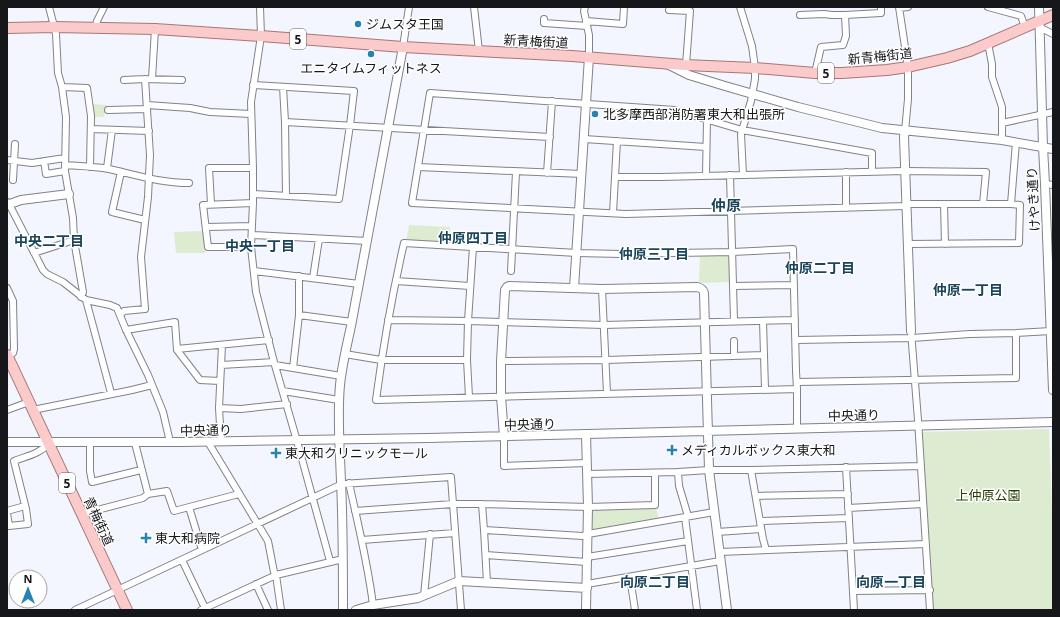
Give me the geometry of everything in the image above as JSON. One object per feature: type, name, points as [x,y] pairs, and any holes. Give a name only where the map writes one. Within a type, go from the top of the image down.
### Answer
[{"type":"main road","name":"新青梅街道","points":[[7,28],[54,27],[155,29],[589,57],[666,64],[755,68],[815,73],[856,73],[908,67],[947,58],[970,51],[1025,27],[1039,24],[1053,15]]},
{"type":"main road","name":"青梅街道","points":[[7,356],[127,610]]},
{"type":"street","points":[[49,7],[57,46],[58,73],[62,87],[66,117],[65,168],[73,218],[74,240],[84,298],[111,394]]},
{"type":"street","points":[[96,28],[97,21],[104,7]]},
{"type":"street","points":[[260,7],[260,36],[251,102],[253,168],[251,247],[256,292],[274,363],[287,404],[330,561]]},
{"type":"street","points":[[343,610],[345,484],[340,440],[339,400],[341,376],[409,7]]},
{"type":"street","points":[[474,7],[479,51]]},
{"type":"street","points":[[574,288],[590,49],[584,11],[585,7]]},
{"type":"street","points":[[544,19],[544,23],[561,22],[623,24],[624,7]]},
{"type":"street","points":[[740,7],[752,46],[755,68],[755,79],[751,101],[741,134],[743,175]]},
{"type":"street","points":[[800,15],[881,13],[882,7]]},
{"type":"street","points":[[908,7],[899,8],[908,67],[908,99],[904,138],[907,244],[911,335],[930,590],[930,610]]},
{"type":"street","points":[[988,7],[1021,16],[1025,27]]},
{"type":"street","name":"けやき通り","points":[[1039,7],[1043,147],[1049,184],[1053,390]]},
{"type":"street","points":[[669,10],[690,11],[686,65]]},
{"type":"street","points":[[815,73],[821,47],[844,45],[846,36],[845,15]]},
{"type":"street","points":[[1039,24],[1053,34]]},
{"type":"street","points":[[152,78],[155,29]]},
{"type":"street","points":[[988,43],[992,64],[992,77],[1002,107],[1002,140]]},
{"type":"street","points":[[666,64],[689,74],[752,94],[882,128],[1002,140],[1053,149]]},
{"type":"street","points":[[124,80],[152,78],[182,80]]},
{"type":"street","points":[[120,315],[124,311],[144,309],[141,257],[150,155],[145,79]]},
{"type":"street","points":[[253,85],[354,91],[338,199],[253,194]]},
{"type":"street","points":[[62,87],[86,88],[91,116],[90,167]]},
{"type":"street","points":[[283,87],[286,196]]},
{"type":"street","points":[[872,172],[872,153],[742,130],[675,110],[430,93],[412,202],[613,214],[944,204],[1020,205],[1019,243],[907,244]]},
{"type":"street","points":[[547,173],[552,101]]},
{"type":"street","points":[[108,110],[147,107],[190,108],[210,112],[251,114]]},
{"type":"street","points":[[1002,124],[1053,112]]},
{"type":"street","points":[[706,176],[707,119]]},
{"type":"street","points":[[285,122],[550,137]]},
{"type":"street","points":[[91,128],[149,131]]},
{"type":"street","points":[[107,168],[112,130]]},
{"type":"street","points":[[584,139],[706,147]]},
{"type":"street","points":[[613,214],[617,141]]},
{"type":"street","points":[[1011,204],[1016,142]]},
{"type":"street","points":[[13,180],[15,144]]},
{"type":"street","points":[[7,160],[32,163],[65,158]]},
{"type":"street","points":[[44,161],[46,174],[65,168],[107,168],[149,179],[189,183]]},
{"type":"street","points":[[211,204],[209,168],[253,168]]},
{"type":"street","points":[[418,168],[582,174]]},
{"type":"street","points":[[615,177],[905,171],[986,172],[983,204]]},
{"type":"street","points":[[121,172],[112,212],[145,220]]},
{"type":"street","points":[[511,271],[516,172]]},
{"type":"street","points":[[846,172],[846,208]]},
{"type":"street","points":[[730,175],[734,321]]},
{"type":"street","points":[[69,194],[20,200],[8,204],[43,270],[64,282],[84,298],[117,308],[146,370],[163,412],[170,442]]},
{"type":"street","points":[[251,247],[208,247],[203,205],[253,203]]},
{"type":"street","points":[[944,204],[945,244]]},
{"type":"street","points":[[206,227],[252,226]]},
{"type":"street","points":[[252,235],[367,241]]},
{"type":"street","points":[[313,278],[319,239]]},
{"type":"street","points":[[34,253],[74,240]]},
{"type":"street","points":[[797,428],[797,385],[796,340],[793,249],[732,252],[621,254],[577,253],[404,243],[388,320],[376,400],[765,389],[797,385],[915,380],[1016,378],[1016,333]]},
{"type":"street","points":[[469,397],[467,360],[468,321],[473,247]]},
{"type":"street","points":[[254,271],[359,284]]},
{"type":"street","points":[[293,368],[299,315],[299,276]]},
{"type":"street","points":[[396,281],[470,286]]},
{"type":"street","points":[[733,286],[794,285]]},
{"type":"street","points":[[587,463],[504,466],[501,361],[505,290],[509,286],[602,289],[701,288],[704,293],[709,470],[727,610]]},
{"type":"street","points":[[7,288],[13,301],[14,349],[13,353],[7,356]]},
{"type":"street","points":[[602,289],[607,394]]},
{"type":"street","points":[[299,315],[352,322]]},
{"type":"street","points":[[388,320],[604,325],[795,320]]},
{"type":"street","points":[[763,321],[765,389]]},
{"type":"street","points":[[126,330],[175,322],[177,349],[200,380],[220,381]]},
{"type":"street","points":[[796,340],[1051,331]]},
{"type":"street","points":[[177,349],[269,340]]},
{"type":"street","points":[[734,340],[734,356]]},
{"type":"street","points":[[221,442],[220,381],[222,345]]},
{"type":"street","points":[[345,354],[381,360],[467,360]]},
{"type":"street","points":[[501,361],[606,360],[764,355]]},
{"type":"street","points":[[221,365],[274,363],[293,368],[341,376]]},
{"type":"street","points":[[7,410],[111,394],[152,385]]},
{"type":"street","points":[[283,391],[339,400]]},
{"type":"street","points":[[220,408],[241,409],[287,404]]},
{"type":"street","name":"中央通り","points":[[7,442],[135,443],[297,441],[504,437],[1053,422]]},
{"type":"street","points":[[586,434],[588,507],[586,610]]},
{"type":"street","points":[[208,442],[268,541],[274,572],[276,575],[281,610]]},
{"type":"street","points":[[25,506],[7,512],[9,526],[28,524],[25,506],[14,461],[44,450],[48,443]]},
{"type":"street","points":[[90,443],[90,471],[92,482],[141,470]]},
{"type":"street","points":[[135,443],[148,494]]},
{"type":"street","points":[[587,474],[921,466]]},
{"type":"street","points":[[846,467],[854,610]]},
{"type":"street","points":[[751,470],[766,550]]},
{"type":"street","points":[[355,511],[453,504],[588,507],[655,505],[655,472]]},
{"type":"street","points":[[678,472],[679,486],[687,516],[688,541],[697,610]]},
{"type":"street","points":[[75,610],[345,484],[451,477],[461,610]]},
{"type":"street","points":[[345,484],[355,511],[362,540],[373,605]]},
{"type":"street","points":[[82,514],[143,498],[148,494],[167,491],[174,511],[239,494]]},
{"type":"street","points":[[756,496],[848,494]]},
{"type":"street","points":[[482,504],[487,582]]},
{"type":"street","points":[[848,508],[923,504]]},
{"type":"street","points":[[189,507],[202,550]]},
{"type":"street","points":[[484,530],[583,536],[714,512]]},
{"type":"street","points":[[760,521],[849,518]]},
{"type":"street","points":[[717,532],[761,529]]},
{"type":"street","points":[[362,540],[455,533]]},
{"type":"street","points":[[424,596],[430,534]]},
{"type":"street","points":[[486,555],[587,560],[688,541]]},
{"type":"street","points":[[719,552],[926,544]]},
{"type":"street","points":[[182,560],[204,609],[276,575],[343,559]]},
{"type":"street","points":[[356,610],[373,605],[418,598],[459,581],[587,586],[692,565],[720,561]]},
{"type":"street","points":[[630,577],[635,610]]},
{"type":"street","points":[[256,584],[268,610]]},
{"type":"street","points":[[853,591],[930,590]]},
{"type":"green space","points":[[91,104],[107,105],[104,117],[93,117]]},
{"type":"green space","points":[[409,225],[450,227],[450,244],[406,242]]},
{"type":"green space","points":[[203,231],[205,253],[176,253],[174,232]]},
{"type":"green space","points":[[727,254],[730,257],[731,282],[699,283],[700,255]]},
{"type":"green space","name":"上仲原公園","points":[[1049,429],[1053,538],[1053,610],[933,610],[920,432]]},
{"type":"green space","points":[[656,508],[659,519],[593,530],[591,529],[591,512],[594,509]]},
{"type":"place","name":"ジムスタ王国","points":[[358,24]]},
{"type":"place","name":"エニタイムフィットネス","points":[[371,54]]},
{"type":"place","name":"北多摩西部消防署東大和出張所","points":[[595,114]]},
{"type":"place","name":"メディカルボックス東大和","points":[[672,450]]},
{"type":"place","name":"東大和クリニックモール","points":[[276,453]]},
{"type":"place","name":"東大和病院","points":[[146,538]]},
{"type":"district","name":"仲原","points":[[726,205]]},
{"type":"district","name":"仲原四丁目","points":[[473,237]]},
{"type":"district","name":"中央二丁目","points":[[49,240]]},
{"type":"district","name":"中央一丁目","points":[[260,245]]},
{"type":"district","name":"仲原三丁目","points":[[654,253]]},
{"type":"district","name":"仲原二丁目","points":[[820,267]]},
{"type":"district","name":"仲原一丁目","points":[[968,289]]},
{"type":"district","name":"向原二丁目","points":[[655,581]]},
{"type":"district","name":"向原一丁目","points":[[891,581]]}]
